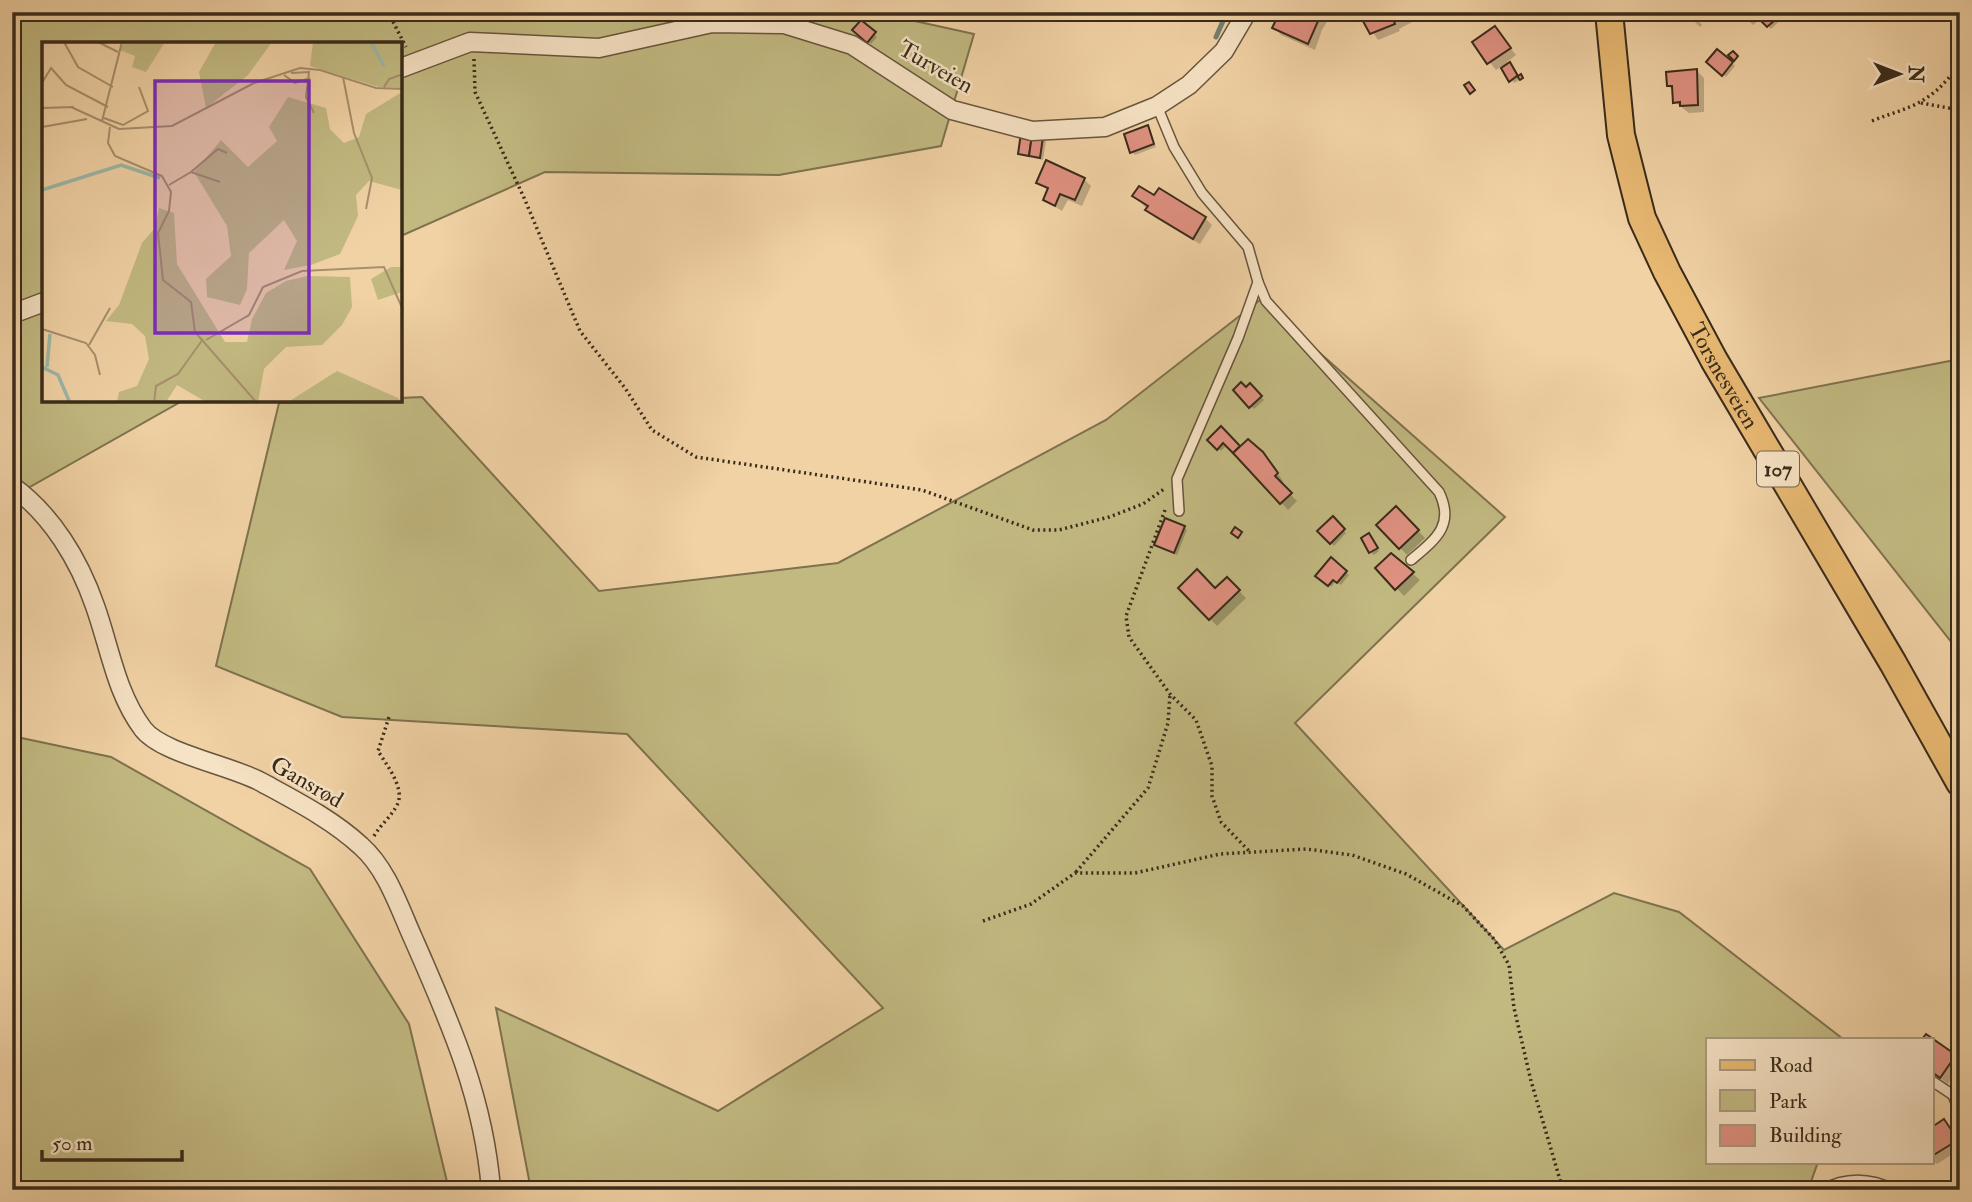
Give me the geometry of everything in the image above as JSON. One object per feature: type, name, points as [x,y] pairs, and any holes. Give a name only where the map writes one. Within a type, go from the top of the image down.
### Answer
[{"type":"main road","name":"Torsnesveien","points":[[1609,12],[1621,135],[1642,218],[1667,272],[1714,360],[1893,663],[1960,783]]},
{"type":"street","name":"Turveien","points":[[408,64],[470,42],[599,48],[712,23],[784,24],[852,45],[952,110],[1032,131],[1105,127],[1157,106],[1189,85],[1224,51],[1247,12]]},
{"type":"street","points":[[12,314],[42,303]]},
{"type":"street","name":"Gansrød","points":[[12,486],[36,503],[73,556],[94,605],[124,701],[145,733],[181,752],[259,781],[325,819],[363,847],[391,889],[452,1030],[476,1096],[488,1150],[491,1190]]},
{"type":"lane","points":[[1157,106],[1174,147],[1202,193],[1248,247],[1266,301],[1439,492],[1447,509],[1445,521],[1429,545],[1411,560]]},
{"type":"lane","points":[[1179,511],[1177,479],[1238,338],[1258,282]]},
{"type":"lane","points":[[1934,1082],[1953,1096],[1960,1113]]},
{"type":"lane","points":[[1953,1096],[1960,1087]]},
{"type":"lane","points":[[1826,1189],[1844,1181],[1859,1180],[1876,1181],[1895,1190]]},
{"type":"path","points":[[388,12],[400,42]]},
{"type":"path","points":[[470,42],[476,68],[475,92],[525,200],[580,331],[625,388],[652,430],[696,457],[922,490],[1033,530],[1059,530],[1109,517],[1143,504],[1177,479]]},
{"type":"path","points":[[1872,121],[1905,111],[1919,103],[1942,86],[1960,67]]},
{"type":"path","points":[[1919,103],[1960,110]]},
{"type":"path","points":[[1177,479],[1126,616],[1129,637],[1170,694],[1196,720],[1206,740],[1212,766],[1212,796],[1221,822],[1250,852]]},
{"type":"path","points":[[984,921],[1031,904],[1075,873],[1147,788],[1168,723],[1170,694]]},
{"type":"path","points":[[363,847],[373,839],[381,822],[398,804],[401,795],[391,769],[378,751],[390,714]]},
{"type":"path","points":[[1075,873],[1135,873],[1220,854],[1306,849],[1352,855],[1406,874],[1462,906],[1494,939],[1509,965],[1514,1008],[1531,1081],[1563,1190]]},
{"type":"green space","points":[[12,12],[874,12],[974,34],[941,146],[779,175],[545,172],[402,236],[402,42],[42,42],[42,402],[180,402],[12,497]]},
{"type":"green space","points":[[1260,300],[1505,517],[1295,723],[1504,950],[1614,893],[1679,912],[1842,1038],[1706,1038],[1706,1164],[1817,1164],[1808,1190],[531,1190],[496,1008],[718,1111],[883,1008],[627,734],[342,717],[216,666],[279,403],[402,402],[402,398],[422,397],[599,591],[838,563],[1106,420]]},
{"type":"green space","points":[[1960,359],[1960,653],[1759,398]]},
{"type":"green space","points":[[12,736],[111,757],[310,869],[409,1024],[449,1190],[12,1190]]},
{"type":"building","points":[[1280,12],[1322,12],[1308,44],[1272,28]]},
{"type":"building","points":[[1358,12],[1409,13],[1394,21],[1395,24],[1370,34]]},
{"type":"building","points":[[1631,12],[1647,12],[1647,17],[1631,18]]},
{"type":"building","points":[[1738,12],[1753,12],[1745,20]]},
{"type":"building","points":[[1764,12],[1782,14],[1767,27],[1758,18]]},
{"type":"building","points":[[861,20],[876,32],[867,43],[852,30]]},
{"type":"building","points":[[1495,26],[1511,48],[1487,64],[1472,42]]},
{"type":"building","points":[[1717,49],[1733,62],[1722,76],[1706,62]]},
{"type":"building","points":[[1733,51],[1738,56],[1734,61],[1728,55]]},
{"type":"building","points":[[1510,62],[1518,76],[1521,74],[1523,78],[1520,80],[1517,76],[1509,82],[1501,68]]},
{"type":"building","points":[[1697,69],[1698,105],[1680,106],[1680,102],[1673,103],[1672,86],[1667,86],[1666,72]]},
{"type":"building","points":[[1469,82],[1475,90],[1470,94],[1464,85]]},
{"type":"building","points":[[1148,125],[1154,144],[1130,153],[1124,134]]},
{"type":"building","points":[[1021,133],[1032,135],[1029,156],[1018,154]]},
{"type":"building","points":[[1032,135],[1043,137],[1040,158],[1029,156]]},
{"type":"building","points":[[1046,160],[1085,178],[1075,200],[1060,194],[1055,206],[1043,200],[1048,188],[1036,183]]},
{"type":"building","points":[[1139,186],[1154,195],[1159,188],[1206,217],[1193,239],[1145,210],[1148,206],[1132,196]]},
{"type":"building","points":[[1241,382],[1246,387],[1250,383],[1262,396],[1249,408],[1233,390]]},
{"type":"building","points":[[1221,426],[1240,446],[1233,453],[1223,443],[1217,450],[1207,440]]},
{"type":"building","points":[[1248,439],[1263,452],[1278,473],[1275,476],[1292,493],[1280,504],[1233,453]]},
{"type":"building","points":[[1396,506],[1419,530],[1399,549],[1376,525]]},
{"type":"building","points":[[1333,516],[1345,529],[1330,544],[1317,531]]},
{"type":"building","points":[[1165,518],[1185,526],[1174,553],[1154,545]]},
{"type":"building","points":[[1235,527],[1242,532],[1238,538],[1231,533]]},
{"type":"building","points":[[1369,533],[1378,548],[1369,553],[1361,538]]},
{"type":"building","points":[[1391,553],[1414,572],[1395,590],[1375,568]]},
{"type":"building","points":[[1331,557],[1347,571],[1337,583],[1333,580],[1328,586],[1315,576]]},
{"type":"building","points":[[1197,569],[1215,588],[1227,577],[1240,590],[1209,620],[1178,588]]},
{"type":"building","points":[[1934,1040],[1956,1055],[1940,1078],[1934,1074]]},
{"type":"building","points":[[1944,1119],[1958,1140],[1934,1155],[1934,1126]]},
{"type":"waterway","points":[[1216,37],[1227,12]]}]
